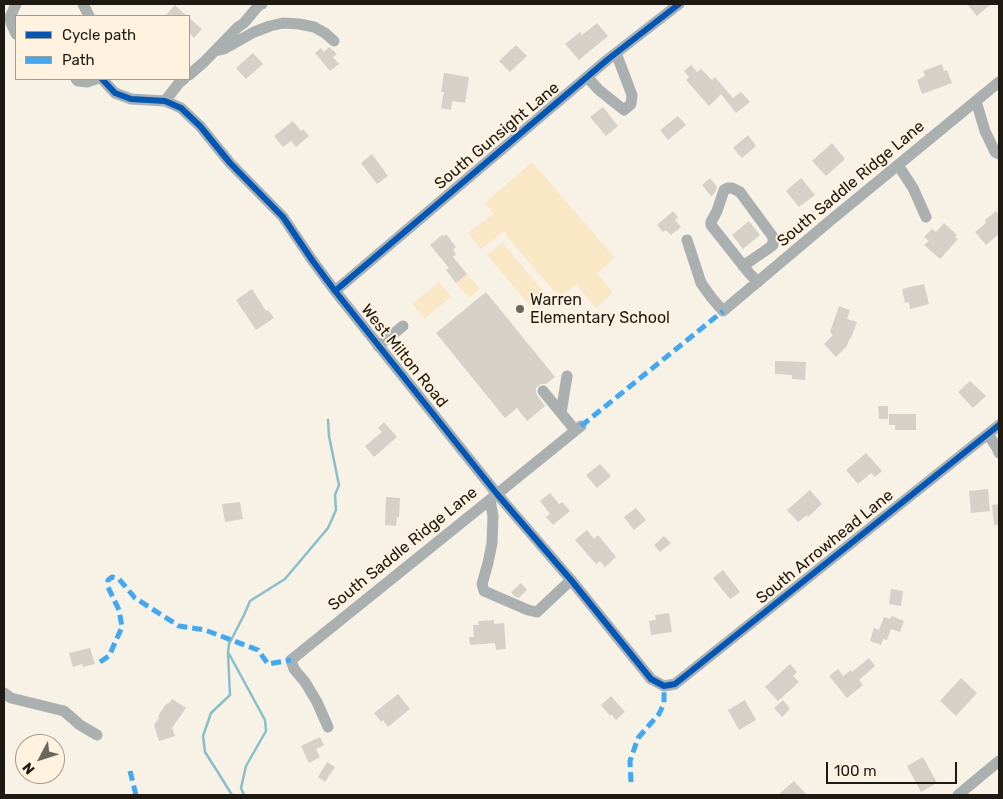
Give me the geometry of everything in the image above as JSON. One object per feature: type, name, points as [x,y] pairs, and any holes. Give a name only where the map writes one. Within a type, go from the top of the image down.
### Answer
[{"type":"street","points":[[15,32],[10,17],[16,4]]},
{"type":"street","points":[[190,73],[262,4]]},
{"type":"street","name":"South Gunsight Lane","points":[[335,292],[587,77],[679,4]]},
{"type":"street","points":[[215,51],[224,49],[254,32],[283,23],[314,27],[334,41]]},
{"type":"street","points":[[587,77],[599,90],[624,110],[631,104],[632,94],[616,53]]},
{"type":"street","points":[[77,80],[87,82],[93,80]]},
{"type":"street","name":"West Milton Road","points":[[103,80],[115,93],[131,99],[165,101],[181,108],[200,126],[230,163],[284,217],[335,292],[494,497],[571,580],[651,679],[664,686]]},
{"type":"street","points":[[165,101],[183,80]]},
{"type":"street","name":"South Saddle Ridge Lane","points":[[688,240],[701,282],[723,311],[999,82]]},
{"type":"street","points":[[976,102],[985,131],[995,152],[999,154]]},
{"type":"street","points":[[898,165],[913,188],[926,217]]},
{"type":"street","points":[[744,266],[769,248],[773,244],[774,237],[740,192],[732,188],[724,190],[711,225],[744,266],[758,282]]},
{"type":"street","points":[[769,248],[780,263]]},
{"type":"street","points":[[378,346],[403,326]]},
{"type":"street","points":[[561,413],[567,376]]},
{"type":"street","points":[[543,391],[561,413]]},
{"type":"street","name":"South Saddle Ridge Lane","points":[[328,727],[317,702],[294,668],[291,660],[578,428],[561,413]]},
{"type":"street","name":"South Arrowhead Lane","points":[[664,686],[675,684],[999,425]]},
{"type":"street","points":[[988,434],[999,453]]},
{"type":"street","points":[[494,497],[492,543],[482,584],[484,591],[537,612],[571,580]]},
{"type":"street","points":[[6,697],[64,711],[80,725],[97,735]]},
{"type":"street","points":[[958,795],[999,761]]},
{"type":"shaded area","points":[[532,162],[615,258],[597,273],[613,293],[596,308],[576,284],[560,298],[507,237],[505,231],[481,249],[468,233],[493,214],[498,221],[489,207],[484,204]]},
{"type":"shaded area","points":[[502,242],[545,294],[531,307],[487,255]]},
{"type":"shaded area","points":[[467,274],[480,289],[469,298],[456,283]]},
{"type":"shaded area","points":[[439,282],[451,297],[425,319],[412,304]]},
{"type":"building","points":[[967,4],[991,4],[977,16]]},
{"type":"building","points":[[175,5],[186,15],[166,15]]},
{"type":"building","points":[[190,19],[202,29],[194,38],[190,34]]},
{"type":"building","points":[[597,23],[608,36],[579,60],[565,44],[580,32],[582,35]]},
{"type":"building","points":[[516,45],[527,56],[510,72],[499,61]]},
{"type":"building","points":[[329,47],[337,54],[333,57],[339,64],[330,71],[315,53],[321,48],[324,52]]},
{"type":"building","points":[[253,53],[263,64],[246,79],[236,68]]},
{"type":"building","points":[[942,64],[944,71],[947,70],[952,83],[922,94],[917,80],[925,76],[923,71]]},
{"type":"building","points":[[691,65],[697,72],[701,69],[712,80],[715,77],[733,98],[741,92],[750,102],[736,113],[721,94],[709,106],[686,80],[689,77],[684,71]]},
{"type":"building","points":[[444,73],[469,77],[465,103],[452,101],[451,110],[441,108],[444,92],[441,92]]},
{"type":"building","points":[[603,107],[618,126],[606,136],[590,117]]},
{"type":"building","points":[[678,116],[686,125],[668,140],[660,130]]},
{"type":"building","points":[[293,121],[301,131],[303,129],[309,136],[296,147],[291,141],[283,147],[274,136]]},
{"type":"building","points":[[748,135],[756,146],[742,158],[733,148]]},
{"type":"building","points":[[832,143],[845,159],[826,176],[812,161]]},
{"type":"building","points":[[372,154],[388,176],[377,184],[361,163]]},
{"type":"building","points":[[710,178],[717,187],[715,193],[711,196],[702,185]]},
{"type":"building","points":[[801,178],[815,195],[799,207],[786,191]]},
{"type":"building","points":[[673,211],[678,217],[675,220],[681,227],[671,235],[666,230],[663,232],[657,225]]},
{"type":"building","points":[[996,211],[999,215],[999,234],[986,245],[975,232]]},
{"type":"building","points":[[749,221],[760,235],[743,249],[732,235]]},
{"type":"building","points":[[944,223],[957,235],[955,237],[958,239],[940,259],[924,245],[929,241],[924,237],[932,229],[936,232]]},
{"type":"building","points":[[446,234],[456,247],[453,250],[456,254],[453,257],[467,274],[456,283],[446,270],[449,268],[430,245]]},
{"type":"building","points":[[924,284],[929,304],[910,309],[909,302],[905,303],[902,289]]},
{"type":"building","points":[[252,289],[266,311],[268,310],[274,318],[256,330],[236,300]]},
{"type":"building","points":[[486,292],[555,377],[546,384],[541,384],[536,388],[537,395],[545,406],[527,421],[517,408],[505,418],[436,333]]},
{"type":"building","points":[[839,306],[850,310],[847,319],[857,322],[847,346],[836,357],[824,344],[833,335],[830,332]]},
{"type":"building","points":[[775,361],[806,362],[805,380],[792,379],[792,375],[775,374]]},
{"type":"building","points":[[970,381],[986,396],[973,408],[958,392]]},
{"type":"building","points":[[878,406],[888,406],[888,419],[879,419]]},
{"type":"building","points":[[889,414],[916,414],[916,430],[895,430],[895,425],[889,425]]},
{"type":"building","points":[[384,422],[397,437],[374,457],[365,446],[382,432],[378,428]]},
{"type":"building","points":[[866,453],[882,471],[875,477],[871,473],[858,484],[846,470]]},
{"type":"building","points":[[600,464],[611,476],[597,488],[586,475]]},
{"type":"building","points":[[988,489],[990,511],[971,513],[969,491]]},
{"type":"building","points":[[810,490],[822,504],[808,517],[807,515],[798,522],[787,510]]},
{"type":"building","points":[[550,493],[559,504],[562,502],[570,511],[553,525],[546,517],[550,514],[540,501]]},
{"type":"building","points":[[386,497],[400,498],[399,517],[397,517],[396,526],[385,525]]},
{"type":"building","points":[[240,502],[243,519],[225,522],[222,504]]},
{"type":"building","points":[[999,504],[999,525],[994,525],[992,505]]},
{"type":"building","points":[[636,508],[646,520],[634,530],[624,517]]},
{"type":"building","points":[[587,530],[594,539],[598,535],[616,557],[605,567],[600,561],[596,564],[575,540]]},
{"type":"building","points":[[664,536],[671,543],[660,552],[654,545]]},
{"type":"building","points":[[723,570],[740,592],[730,599],[713,578]]},
{"type":"building","points":[[521,583],[527,590],[519,598],[511,592]]},
{"type":"building","points":[[891,589],[903,591],[901,606],[889,604]]},
{"type":"building","points":[[669,613],[672,632],[651,635],[649,621],[656,620],[655,615]]},
{"type":"building","points":[[892,616],[904,621],[900,632],[891,629],[887,640],[883,639],[881,645],[870,641],[874,628],[879,630],[884,617],[890,619]]},
{"type":"building","points":[[494,620],[494,624],[504,623],[506,649],[496,650],[495,643],[470,645],[469,637],[474,637],[473,625],[479,625],[478,621]]},
{"type":"building","points":[[90,648],[95,664],[83,667],[82,664],[73,667],[69,653]]},
{"type":"building","points":[[869,658],[875,666],[859,680],[863,685],[847,698],[829,676],[838,669],[843,676],[851,670],[852,672]]},
{"type":"building","points":[[790,664],[797,672],[793,676],[799,682],[778,701],[765,687]]},
{"type":"building","points":[[961,678],[977,693],[956,716],[940,701]]},
{"type":"building","points":[[398,694],[410,709],[388,727],[374,713]]},
{"type":"building","points":[[611,696],[625,712],[616,720],[601,705]]},
{"type":"building","points":[[172,699],[186,708],[172,728],[175,736],[159,741],[154,725],[166,704]]},
{"type":"building","points":[[745,700],[756,720],[739,730],[728,710]]},
{"type":"building","points":[[783,700],[790,709],[782,717],[774,708]]},
{"type":"building","points":[[320,737],[324,745],[316,749],[320,757],[309,763],[301,746]]},
{"type":"building","points":[[923,757],[937,783],[921,792],[907,766]]},
{"type":"building","points":[[327,762],[335,767],[325,782],[318,777]]},
{"type":"building","points":[[794,781],[807,795],[778,795]]},
{"type":"waterway","points":[[244,795],[241,788],[246,766],[266,731],[265,720],[228,652],[229,644],[250,601],[285,579],[328,528],[336,510],[335,495],[339,485],[329,436],[328,420]]},
{"type":"waterway","points":[[228,654],[230,695],[211,713],[203,736],[205,752],[232,795]]},
{"type":"marked path","points":[[581,426],[723,311]]},
{"type":"marked path","points":[[100,662],[109,656],[122,627],[119,610],[108,587],[108,580],[112,577],[119,579],[135,598],[179,626],[205,630],[258,650],[268,664],[291,660]]},
{"type":"marked path","points":[[631,782],[630,761],[638,738],[659,714],[664,703],[664,686]]},
{"type":"marked path","points":[[130,771],[136,795]]},
{"type":"cycle path","points":[[335,291],[607,60],[679,4]]},
{"type":"cycle path","points":[[103,80],[115,93],[131,99],[165,101],[181,108],[200,126],[230,163],[283,217],[335,291],[497,494],[571,580],[651,679],[664,686],[675,684],[999,425]]},
{"type":"place","name":"Warren Elementary School","points":[[520,309]]}]
